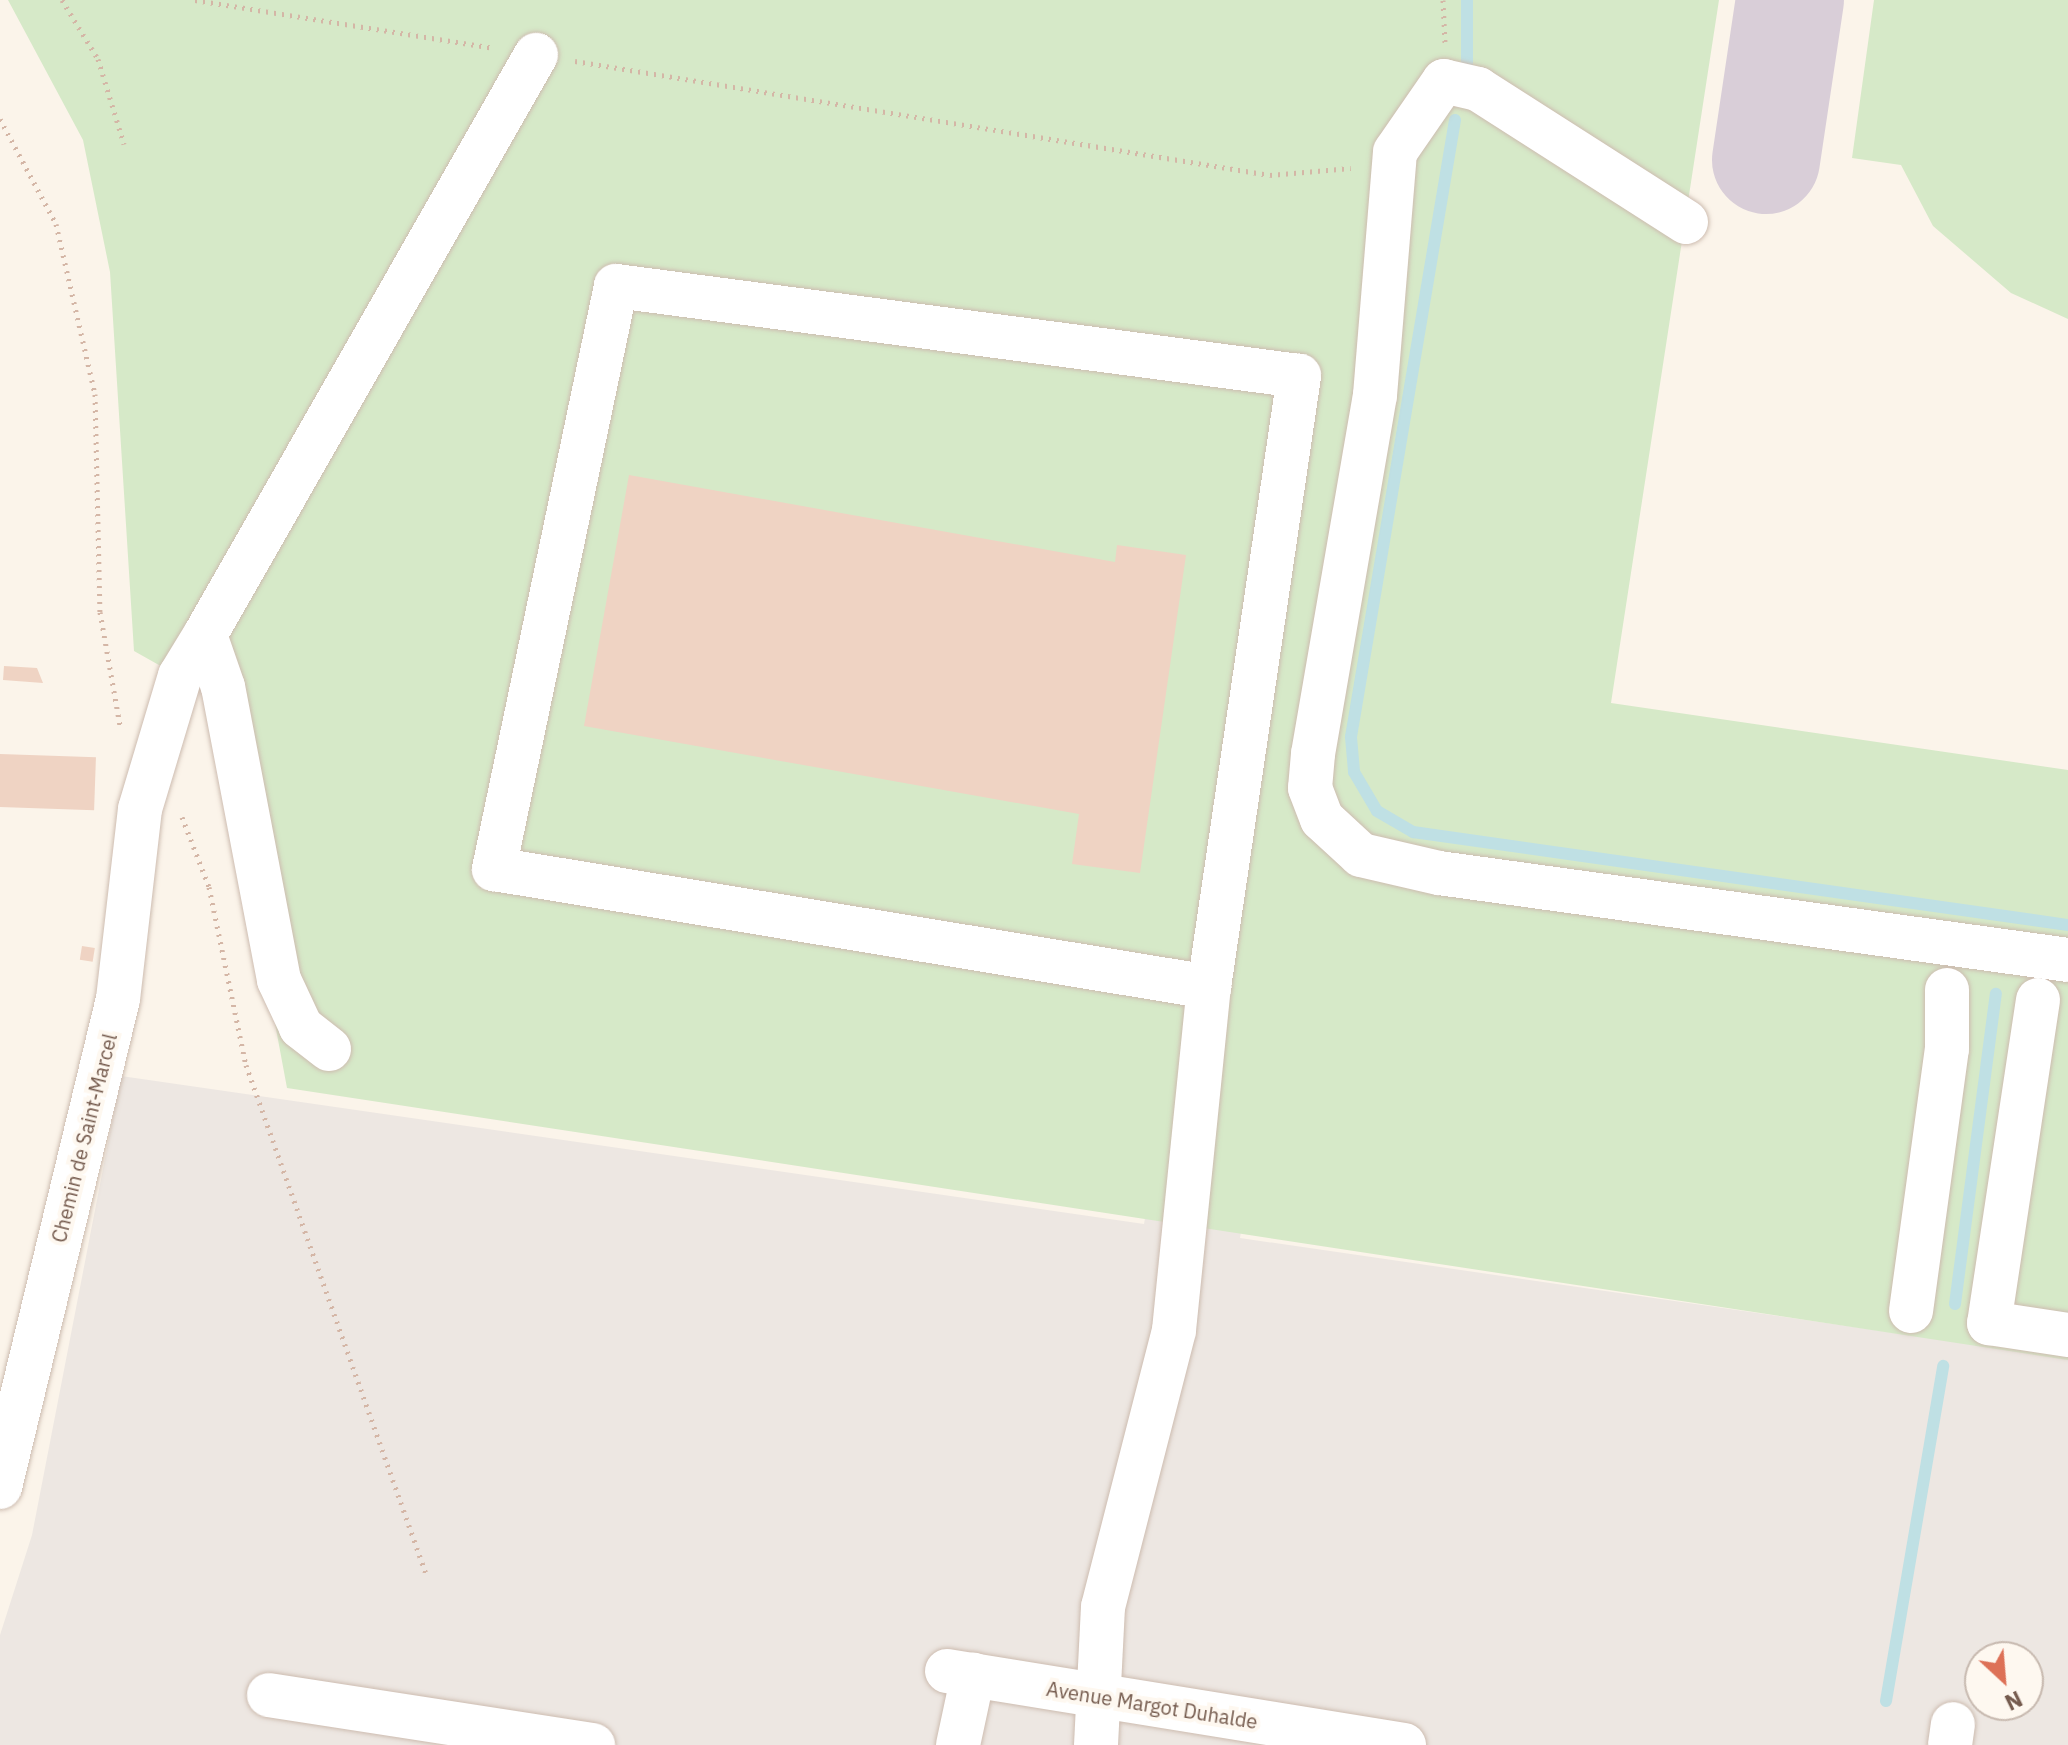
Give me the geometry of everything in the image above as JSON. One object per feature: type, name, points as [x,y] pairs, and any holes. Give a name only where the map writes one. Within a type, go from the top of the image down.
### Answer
[{"type":"street","name":"Chemin de Saint-Marcel","points":[[0,1487],[118,999],[140,809],[163,797],[180,676],[536,55]]},
{"type":"street","points":[[1686,222],[1478,89],[1444,81],[1395,152],[1375,395],[1313,754],[1310,788],[1322,819],[1361,855],[1439,873],[2068,960]]},
{"type":"street","points":[[1096,1745],[1103,1607],[1174,1330],[1209,987],[1299,376],[616,286],[494,869],[1209,987]]},
{"type":"street","points":[[205,635],[223,687],[279,980],[301,1027],[329,1049]]},
{"type":"street","points":[[1911,1311],[1947,1049],[1947,990]]},
{"type":"street","points":[[2038,1000],[1989,1323],[2068,1335]]},
{"type":"street","name":"Avenue Margot Duhalde","points":[[958,1745],[960,1673],[1404,1745]]},
{"type":"street","points":[[269,1695],[593,1745]]},
{"type":"path","points":[[62,0],[98,59],[124,144]]},
{"type":"path","points":[[195,0],[1270,175],[1348,169],[1395,152]]},
{"type":"path","points":[[0,119],[56,224],[95,394],[100,612],[121,731]]},
{"type":"path","points":[[163,797],[209,887],[246,1065],[426,1574]]},
{"type":"shaded area","points":[[1380,328],[1240,1238],[2068,1358],[2068,1745],[0,1745],[0,1635],[32,1535],[121,1076],[1144,1224],[1156,1150]]},
{"type":"green space","points":[[8,0],[1719,0],[1611,703],[2068,770],[2068,1360],[287,1088],[214,696],[134,651],[110,272],[83,140]]},
{"type":"green space","points":[[1874,0],[2068,0],[2068,319],[2011,293],[1933,226],[1901,165],[1852,158]]},
{"type":"building","points":[[629,475],[1115,562],[1117,545],[1186,555],[1140,873],[1072,864],[1079,814],[584,726]]},
{"type":"building","points":[[4,666],[37,668],[43,683],[3,680]]},
{"type":"building","points":[[0,754],[96,757],[94,810],[0,807]]},
{"type":"building","points":[[82,946],[95,948],[93,962],[80,960]]},
{"type":"waterway","points":[[1467,0],[1467,64]]},
{"type":"waterway","points":[[1455,120],[1351,737],[1354,772],[1377,811],[1413,832],[2068,925]]},
{"type":"waterway","points":[[1955,1304],[1996,994]]},
{"type":"waterway","points":[[1886,1701],[1943,1366]]},
{"type":"taxiway","points":[[1766,160],[1790,0]]}]
